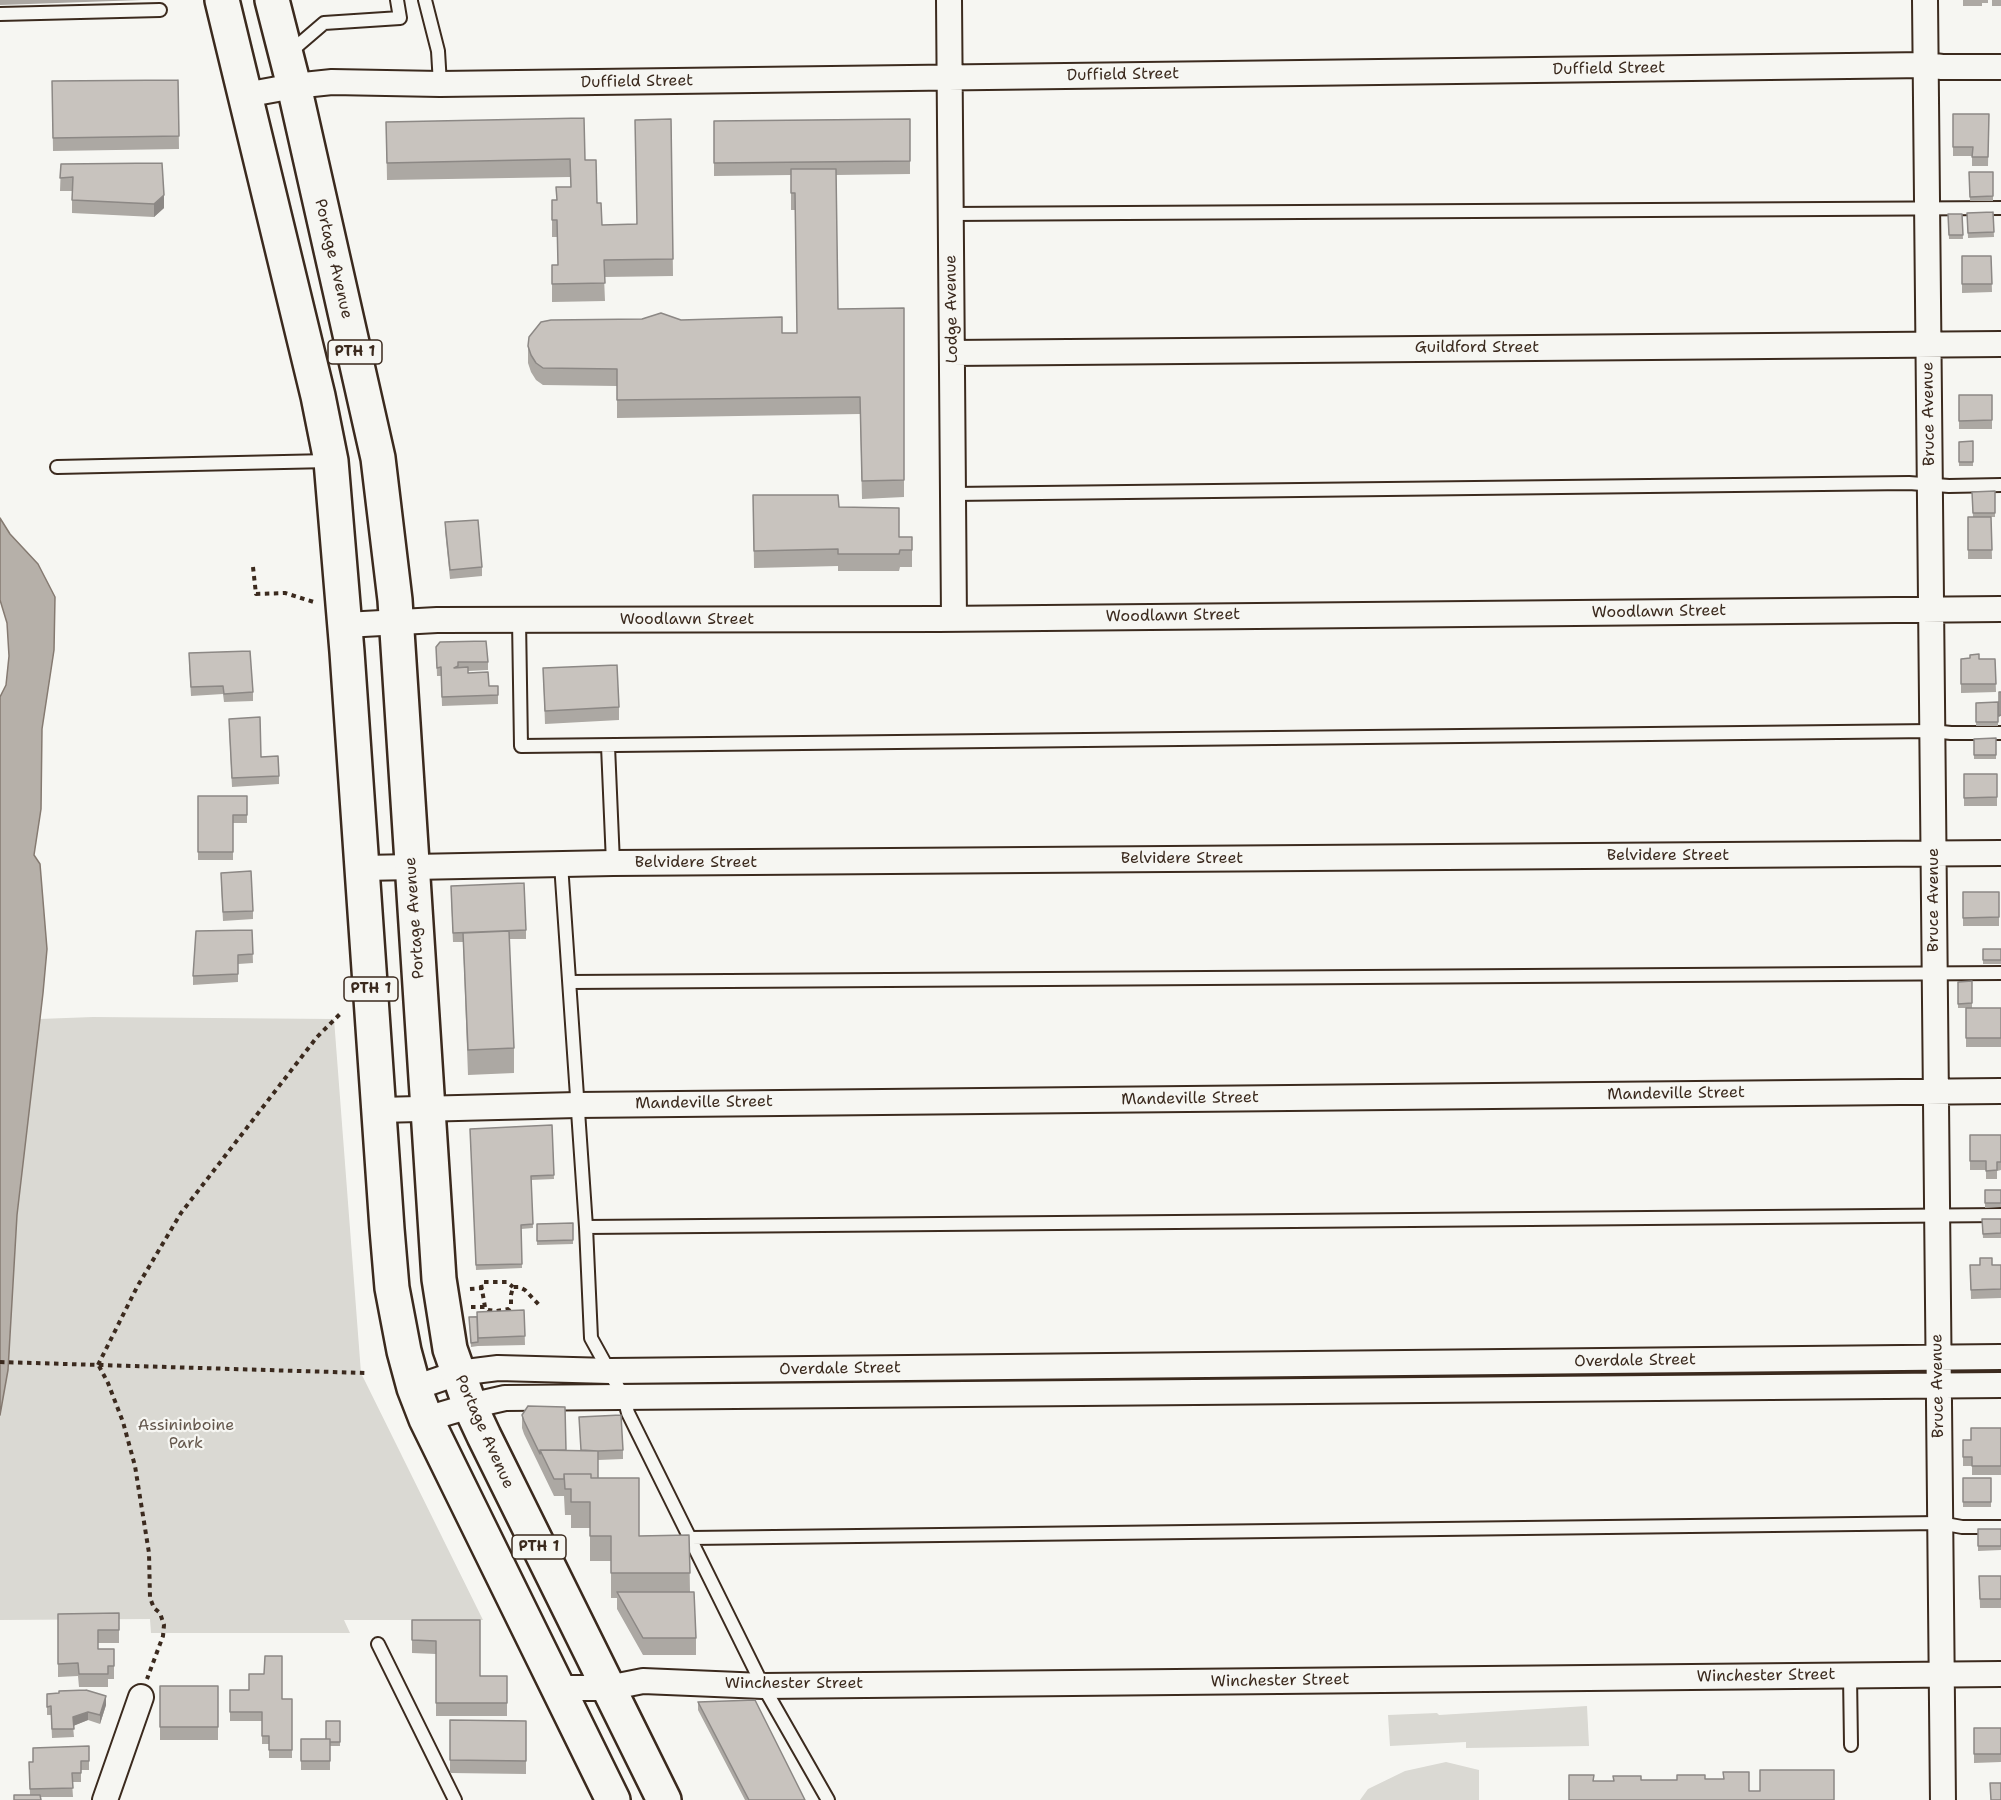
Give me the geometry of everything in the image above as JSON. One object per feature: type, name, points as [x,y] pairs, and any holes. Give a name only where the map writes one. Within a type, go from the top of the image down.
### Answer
[{"type":"highway","name":"PTH 1","points":[[222,0],[315,385],[331,461],[333,615],[363,868],[392,1288],[404,1351],[414,1388],[426,1419],[613,1800]]},
{"type":"highway","name":"Portage Avenue","points":[[272,0],[378,458],[396,622],[439,1279],[450,1349],[470,1406],[664,1800]]},
{"type":"street","name":"Lodge Avenue","points":[[949,0],[954,619]]},
{"type":"street","name":"Bruce Avenue","points":[[1925,0],[1943,1800]]},
{"type":"street","name":"Duffield Street","points":[[245,95],[290,71],[332,82],[440,84],[1926,65],[2001,67]]},
{"type":"street","name":"Guildford Street","points":[[952,353],[2001,344]]},
{"type":"street","name":"Woodlawn Street","points":[[333,615],[396,622],[2001,609]]},
{"type":"street","name":"Belvidere Street","points":[[363,868],[613,863],[2001,853]]},
{"type":"street","name":"Mandeville Street","points":[[380,1110],[578,1105],[2001,1091]]},
{"type":"street","name":"Overdale Street","points":[[414,1388],[458,1373],[498,1368],[610,1371],[2001,1357]]},
{"type":"street","points":[[1269,1365],[1270,1392]]},
{"type":"street","name":"Overdale Street","points":[[426,1419],[505,1398],[2001,1385]]},
{"type":"street","name":"Winchester Street","points":[[560,1688],[608,1688],[643,1681],[763,1686],[2001,1674]]},
{"type":"street","points":[[105,1800],[141,1697]]},
{"type":"lane","points":[[290,71],[324,23],[400,18],[397,0]]},
{"type":"lane","points":[[425,0],[438,51],[440,84]]},
{"type":"lane","points":[[0,14],[160,10]]},
{"type":"lane","points":[[950,214],[2001,208]]},
{"type":"lane","points":[[57,467],[331,461]]},
{"type":"lane","points":[[953,494],[1910,483],[2001,485]]},
{"type":"lane","points":[[519,620],[521,746],[1932,731],[2001,733]]},
{"type":"lane","points":[[608,746],[613,863]]},
{"type":"lane","points":[[561,864],[586,1227],[591,1338],[624,1398],[628,1413],[763,1686],[828,1800]]},
{"type":"lane","points":[[570,982],[2001,973]]},
{"type":"lane","points":[[586,1227],[2001,1215]]},
{"type":"lane","points":[[691,1538],[1940,1523],[1962,1527],[2001,1527]]},
{"type":"lane","points":[[378,1644],[454,1800]]},
{"type":"lane","points":[[1850,1675],[1851,1745]]},
{"type":"path","points":[[254,567],[256,594],[285,593],[333,615]]},
{"type":"path","points":[[98,1365],[136,1287],[182,1213],[317,1037],[340,1014]]},
{"type":"path","points":[[513,1287],[509,1309],[488,1310],[485,1306],[481,1284],[484,1282],[507,1282],[513,1287],[519,1287],[525,1290],[540,1306]]},
{"type":"path","points":[[470,1289],[483,1288]]},
{"type":"path","points":[[471,1307],[485,1306]]},
{"type":"path","points":[[0,1362],[366,1373]]},
{"type":"path","points":[[98,1365],[108,1383],[123,1422],[135,1466],[149,1553],[150,1598],[154,1608],[160,1613],[164,1625],[163,1636],[141,1697]]},
{"type":"green space","name":"Assininboine Park","points":[[93,1017],[334,1019],[361,1373],[483,1620],[344,1620],[350,1633],[151,1633],[150,1619],[0,1620],[0,1415],[8,1370],[17,1215],[39,1019]]},
{"type":"green space","points":[[1587,1706],[1589,1746],[1466,1748],[1466,1742],[1390,1746],[1388,1715],[1437,1713],[1439,1715]]},
{"type":"green space","points":[[1446,1762],[1479,1770],[1479,1800],[1360,1800],[1368,1789],[1405,1771]]},
{"type":"shaded area","points":[[0,518],[10,534],[38,564],[55,597],[54,650],[42,729],[41,809],[34,855],[40,864],[47,949],[17,1215],[8,1370],[0,1415],[0,697],[6,685],[9,656],[7,623],[0,600]]},
{"type":"building","points":[[178,80],[179,136],[53,138],[52,81]]},
{"type":"building","points":[[1953,114],[1989,114],[1988,157],[1972,157],[1973,147],[1953,147]]},
{"type":"building","points":[[584,118],[585,160],[596,160],[597,203],[601,203],[602,225],[637,224],[635,120],[671,119],[673,259],[604,260],[605,283],[552,284],[552,265],[558,265],[557,220],[552,220],[552,200],[557,200],[556,187],[571,187],[570,159],[387,163],[386,122]]},
{"type":"building","points":[[910,119],[910,161],[714,163],[714,121]]},
{"type":"building","points":[[162,163],[164,195],[154,204],[72,200],[73,177],[60,178],[61,164]]},
{"type":"building","points":[[791,169],[836,169],[838,309],[904,308],[904,480],[862,481],[860,397],[617,400],[617,369],[543,368],[531,355],[528,346],[529,337],[541,322],[551,320],[642,319],[661,313],[681,320],[782,317],[782,333],[797,333],[795,193],[791,193]]},
{"type":"building","points":[[1969,172],[1993,172],[1993,196],[1970,197]]},
{"type":"building","points":[[1993,212],[1994,232],[1968,233],[1967,213]]},
{"type":"building","points":[[1948,214],[1962,214],[1963,235],[1949,235]]},
{"type":"building","points":[[1962,256],[1991,256],[1992,284],[1962,284]]},
{"type":"building","points":[[1959,395],[1992,395],[1992,420],[1959,421]]},
{"type":"building","points":[[1973,441],[1973,462],[1959,462],[1959,442]]},
{"type":"building","points":[[1995,491],[1995,513],[1973,513],[1972,492]]},
{"type":"building","points":[[753,495],[838,495],[839,507],[899,508],[899,537],[912,537],[912,550],[900,550],[899,554],[838,554],[838,549],[754,551]]},
{"type":"building","points":[[1968,517],[1991,517],[1992,550],[1968,550]]},
{"type":"building","points":[[478,520],[482,567],[450,570],[445,522]]},
{"type":"building","points":[[486,641],[488,662],[458,662],[458,666],[454,668],[468,667],[468,673],[488,672],[489,686],[498,686],[498,695],[442,697],[441,667],[437,668],[436,647],[440,642]]},
{"type":"building","points":[[250,651],[253,692],[224,694],[223,686],[191,687],[189,653]]},
{"type":"building","points":[[1979,654],[1979,659],[1995,659],[1996,684],[1961,684],[1961,659]]},
{"type":"building","points":[[617,665],[619,707],[545,711],[543,668]]},
{"type":"building","points":[[1999,692],[2001,692],[2001,715],[1999,716]]},
{"type":"building","points":[[1998,702],[1998,722],[1976,722],[1976,703]]},
{"type":"building","points":[[260,717],[261,757],[278,756],[279,776],[232,778],[229,719]]},
{"type":"building","points":[[1996,738],[1996,755],[1974,755],[1974,739]]},
{"type":"building","points":[[1964,774],[1997,774],[1997,797],[1964,798]]},
{"type":"building","points":[[198,796],[247,796],[247,815],[233,815],[233,852],[198,852]]},
{"type":"building","points":[[251,871],[253,911],[223,912],[221,873]]},
{"type":"building","points":[[524,883],[526,930],[453,933],[451,886]]},
{"type":"building","points":[[1963,892],[1999,892],[1999,917],[1963,918]]},
{"type":"building","points":[[252,930],[253,954],[238,955],[238,974],[193,976],[196,931]]},
{"type":"building","points":[[509,931],[514,1048],[468,1050],[463,933]]},
{"type":"building","points":[[1983,949],[2001,949],[2001,960],[1983,960]]},
{"type":"building","points":[[1972,981],[1972,1003],[1958,1004],[1958,982]]},
{"type":"building","points":[[1966,1008],[2001,1008],[2001,1038],[1966,1038]]},
{"type":"building","points":[[552,1125],[554,1175],[531,1176],[533,1224],[521,1225],[522,1264],[476,1265],[470,1129]]},
{"type":"building","points":[[1970,1135],[2001,1135],[2001,1162],[1997,1162],[1997,1170],[1986,1171],[1986,1161],[1970,1161]]},
{"type":"building","points":[[1985,1190],[2001,1190],[2001,1203],[1985,1203]]},
{"type":"building","points":[[1982,1219],[2001,1219],[2001,1233],[1983,1234]]},
{"type":"building","points":[[573,1223],[573,1240],[537,1241],[537,1224]]},
{"type":"building","points":[[1980,1258],[1992,1258],[1992,1265],[2001,1265],[2001,1289],[1971,1290],[1970,1265],[1980,1265]]},
{"type":"building","points":[[524,1310],[525,1336],[478,1338],[477,1312]]},
{"type":"building","points":[[469,1317],[477,1317],[478,1342],[471,1343]]},
{"type":"building","points":[[528,1406],[565,1407],[566,1450],[540,1450],[540,1454],[522,1415]]},
{"type":"building","points":[[621,1415],[623,1450],[581,1450],[579,1417]]},
{"type":"building","points":[[1971,1428],[2001,1428],[2001,1466],[1972,1466],[1972,1457],[1963,1457],[1963,1440],[1971,1440]]},
{"type":"building","points":[[540,1450],[598,1451],[598,1478],[591,1478],[591,1474],[564,1474],[564,1479],[554,1479]]},
{"type":"building","points":[[564,1474],[591,1474],[591,1478],[639,1478],[639,1536],[689,1535],[690,1573],[611,1573],[611,1536],[590,1536],[590,1502],[571,1502],[571,1489],[565,1489]]},
{"type":"building","points":[[1963,1478],[1991,1478],[1991,1502],[1963,1502]]},
{"type":"building","points":[[1978,1529],[2001,1529],[2001,1546],[1978,1546]]},
{"type":"building","points":[[1979,1576],[2001,1576],[2001,1599],[1980,1599]]},
{"type":"building","points":[[617,1592],[694,1592],[696,1638],[643,1638]]},
{"type":"building","points":[[119,1613],[119,1630],[98,1630],[98,1649],[114,1649],[114,1666],[108,1666],[108,1674],[79,1674],[78,1663],[58,1664],[58,1614]]},
{"type":"building","points":[[412,1620],[480,1620],[480,1676],[507,1676],[507,1703],[436,1703],[436,1641],[412,1640]]},
{"type":"building","points":[[265,1656],[282,1656],[282,1699],[292,1699],[292,1750],[269,1750],[269,1736],[262,1736],[262,1712],[230,1712],[230,1690],[249,1690],[249,1674],[264,1674]]},
{"type":"building","points":[[160,1686],[218,1686],[218,1727],[160,1727]]},
{"type":"building","points":[[86,1690],[106,1696],[100,1715],[88,1712],[73,1717],[74,1729],[52,1729],[51,1706],[47,1707],[47,1694]]},
{"type":"building","points":[[755,1700],[805,1800],[749,1800],[698,1702]]},
{"type":"building","points":[[450,1720],[526,1721],[526,1761],[450,1760]]},
{"type":"building","points":[[326,1721],[340,1721],[340,1742],[330,1742],[330,1739],[326,1739]]},
{"type":"building","points":[[1974,1728],[2001,1728],[2001,1754],[1974,1754]]},
{"type":"building","points":[[301,1739],[330,1739],[330,1761],[301,1761]]},
{"type":"building","points":[[89,1746],[89,1761],[81,1761],[81,1773],[72,1773],[73,1788],[30,1789],[29,1762],[33,1762],[33,1748]]},
{"type":"building","points":[[1760,1770],[1834,1770],[1834,1800],[1569,1800],[1569,1775],[1594,1775],[1593,1781],[1614,1781],[1613,1776],[1641,1776],[1641,1780],[1677,1780],[1677,1775],[1705,1775],[1705,1779],[1724,1779],[1723,1772],[1749,1772],[1749,1791],[1760,1791]]},
{"type":"building","points":[[1990,1783],[2001,1783],[2001,1800],[1991,1800]]},
{"type":"building","points":[[14,1795],[40,1795],[41,1800],[14,1800]]}]
